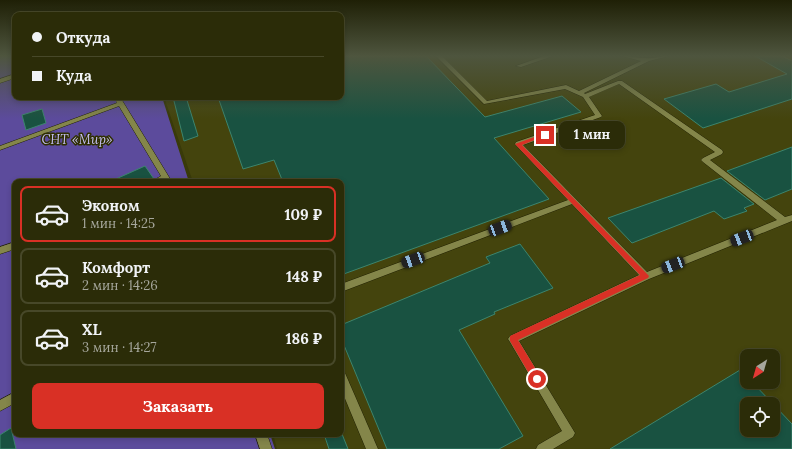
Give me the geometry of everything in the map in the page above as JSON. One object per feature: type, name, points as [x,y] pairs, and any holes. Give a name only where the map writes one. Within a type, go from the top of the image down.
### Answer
[{"type":"lane","points":[[0,81],[12,77]]},
{"type":"lane","points":[[460,77],[486,104],[566,88],[582,95],[598,116],[518,144],[646,276]]},
{"type":"lane","points":[[582,95],[616,77]]},
{"type":"lane","points":[[582,95],[620,82],[720,152],[705,160],[784,221]]},
{"type":"lane","points":[[118,100],[166,179]]},
{"type":"lane","points":[[0,148],[120,104]]},
{"type":"lane","points":[[344,287],[573,200]]},
{"type":"lane","points":[[542,449],[569,433],[513,339],[646,276],[792,218]]},
{"type":"lane","points":[[0,251],[12,246]]},
{"type":"lane","points":[[344,384],[372,449]]},
{"type":"lane","points":[[0,406],[12,399]]},
{"type":"lane","points":[[262,437],[266,449]]},
{"type":"shaded area","points":[[344,77],[792,77],[792,449],[277,449],[274,437],[344,437],[344,179],[192,179],[165,100],[344,100]]},
{"type":"green space","name":"СНТ «Мир»","points":[[0,77],[12,77],[12,100],[163,100],[188,179],[12,179],[12,437],[271,437],[275,449],[0,449]]},
{"type":"building","points":[[344,77],[446,77],[485,117],[562,96],[581,112],[494,138],[549,199],[344,274],[344,179],[282,179],[274,160],[243,169],[219,100],[344,100]]},
{"type":"building","points":[[777,77],[792,77],[792,99],[703,128],[664,99],[716,84],[729,92]]},
{"type":"building","points":[[174,100],[187,100],[198,136],[184,141]]},
{"type":"building","points":[[42,109],[46,123],[26,130],[22,115]]},
{"type":"building","points":[[792,147],[792,189],[765,200],[727,171]]},
{"type":"building","points":[[145,166],[154,179],[116,179]]},
{"type":"building","points":[[721,178],[754,204],[744,208],[747,211],[724,219],[714,211],[632,243],[608,218]]},
{"type":"building","points":[[520,244],[553,288],[494,312],[495,314],[459,330],[523,436],[499,449],[387,449],[344,345],[344,324],[490,263],[486,257]]},
{"type":"building","points":[[740,370],[740,389],[759,389],[766,397],[740,397],[740,437],[780,437],[780,411],[792,424],[792,449],[610,449]]},
{"type":"building","points":[[11,428],[16,449],[0,449],[0,435]]},
{"type":"building","points":[[325,437],[343,437],[348,449],[329,449]]},
{"type":"route","points":[[537,379],[513,339],[646,276],[518,144],[545,135]]}]
